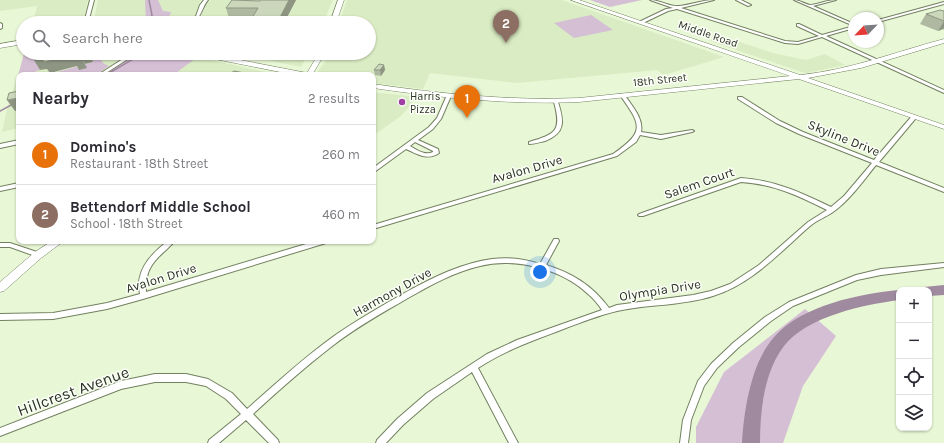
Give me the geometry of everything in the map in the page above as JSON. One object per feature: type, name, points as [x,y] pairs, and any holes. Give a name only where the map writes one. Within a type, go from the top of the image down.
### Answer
[{"type":"street","points":[[88,16],[92,0]]},
{"type":"street","points":[[198,16],[206,0]]},
{"type":"street","points":[[335,16],[341,0]]},
{"type":"street","name":"Middle Road","points":[[574,0],[642,22],[944,127]]},
{"type":"street","points":[[652,0],[785,42],[798,42],[848,28]]},
{"type":"street","points":[[642,22],[661,12],[712,0]]},
{"type":"street","points":[[738,0],[749,5]]},
{"type":"street","points":[[796,0],[848,23]]},
{"type":"street","points":[[810,6],[834,0]]},
{"type":"street","points":[[884,19],[944,3]]},
{"type":"street","points":[[798,25],[944,92]]},
{"type":"street","name":"18th Street","points":[[376,86],[449,96],[514,101],[556,102],[821,74],[849,69],[944,40]]},
{"type":"street","points":[[0,46],[16,43]]},
{"type":"street","points":[[105,72],[124,60]]},
{"type":"street","points":[[230,60],[290,72]]},
{"type":"street","points":[[311,72],[318,60]]},
{"type":"street","points":[[764,65],[773,75],[768,80]]},
{"type":"street","name":"Middle Road","points":[[821,74],[820,79],[834,89]]},
{"type":"street","points":[[622,95],[638,119],[640,128],[638,133],[661,137],[692,132]]},
{"type":"street","points":[[376,169],[431,128],[439,118],[449,96]]},
{"type":"street","name":"Skyline Drive","points":[[740,98],[778,122],[795,130],[944,190]]},
{"type":"street","points":[[531,143],[550,138],[561,124],[561,116],[556,102]]},
{"type":"street","name":"Olympia Drive","points":[[380,443],[400,422],[430,396],[473,366],[520,342],[617,308],[693,298],[712,294],[732,286],[761,267],[810,223],[832,210],[846,197],[874,162],[914,117]]},
{"type":"street","name":"Avalon Drive","points":[[376,226],[615,155],[630,146],[638,133]]},
{"type":"street","points":[[407,146],[424,156],[436,153],[436,150],[415,140]]},
{"type":"street","points":[[0,146],[16,143]]},
{"type":"street","name":"Salem Court","points":[[641,215],[741,180],[752,180],[782,187],[832,210]]},
{"type":"street","points":[[0,189],[16,185]]},
{"type":"street","points":[[542,266],[556,241]]},
{"type":"street","points":[[0,288],[38,255],[54,244]]},
{"type":"street","points":[[143,296],[144,277],[150,264],[159,251],[168,244]]},
{"type":"street","name":"Avalon Drive","points":[[0,317],[53,316],[79,312],[143,296],[314,244]]},
{"type":"street","points":[[0,245],[10,246],[38,255]]},
{"type":"street","name":"Harmony Drive","points":[[212,443],[248,414],[320,350],[362,322],[426,284],[482,263],[501,261],[542,266],[566,275],[590,291],[608,311]]},
{"type":"street","points":[[684,443],[687,420],[701,384],[714,366],[736,345],[768,319],[791,304],[856,278],[881,272],[944,265]]},
{"type":"street","points":[[473,366],[514,443]]},
{"type":"street","name":"Hillcrest Avenue","points":[[0,432],[121,385],[155,378],[186,378],[208,383],[229,396],[276,443]]},
{"type":"shaded area","points":[[0,0],[88,0],[84,16],[35,16],[37,6],[0,11]]},
{"type":"shaded area","points":[[98,0],[201,0],[194,16],[95,16]]},
{"type":"shaded area","points":[[145,0],[158,0],[163,11],[171,12],[169,16],[146,16]]},
{"type":"shaded area","points":[[211,0],[333,0],[326,16],[201,16],[208,2]]},
{"type":"shaded area","points":[[347,0],[562,0],[724,57],[664,75],[657,70],[517,83],[430,73],[423,89],[376,83],[376,72],[319,72],[326,60],[376,60],[376,16],[341,16]]},
{"type":"shaded area","points":[[590,0],[642,0],[610,7]]},
{"type":"shaded area","points":[[591,15],[613,30],[574,38],[554,23]]},
{"type":"shaded area","points":[[719,35],[773,53],[806,60],[825,54],[845,65],[806,73],[710,41]]},
{"type":"shaded area","points":[[22,60],[37,60],[40,70],[34,72],[19,72]]},
{"type":"shaded area","points":[[23,60],[212,60],[265,72],[19,72]]},
{"type":"shaded area","points":[[92,60],[102,60],[103,63],[109,66],[100,72],[58,72],[93,62]]},
{"type":"shaded area","points":[[127,60],[194,60],[177,72],[107,72]]},
{"type":"shaded area","points":[[266,60],[305,60],[301,67]]},
{"type":"shaded area","points":[[16,81],[16,129],[2,132],[8,105]]},
{"type":"shaded area","points":[[376,92],[417,97],[402,115],[376,134]]},
{"type":"shaded area","points":[[805,309],[836,336],[803,386],[783,443],[696,443],[696,427],[724,372]]},
{"type":"building","points":[[232,0],[289,0],[281,16],[253,16],[258,8],[226,8]]},
{"type":"building","points":[[940,10],[944,11],[944,21],[926,14]]},
{"type":"building","points":[[379,64],[384,65],[380,70],[374,70]]},
{"type":"building","points":[[16,92],[16,98],[7,100],[9,93]]},
{"type":"waterway","points":[[149,0],[152,16]]},
{"type":"waterway","points":[[111,72],[131,60]]},
{"type":"waterway","points":[[0,111],[13,104]]},
{"type":"waterway","points":[[932,291],[944,290]]},
{"type":"waterway","points":[[751,443],[751,431],[755,404],[762,376],[772,352],[781,340],[805,322],[830,310],[857,302],[896,295]]},
{"type":"place","name":"Bettendorf Middle School","points":[[506,43]]},
{"type":"place","name":"Harris Pizza","points":[[402,102]]},
{"type":"place","name":"Domino's","points":[[467,118]]}]
